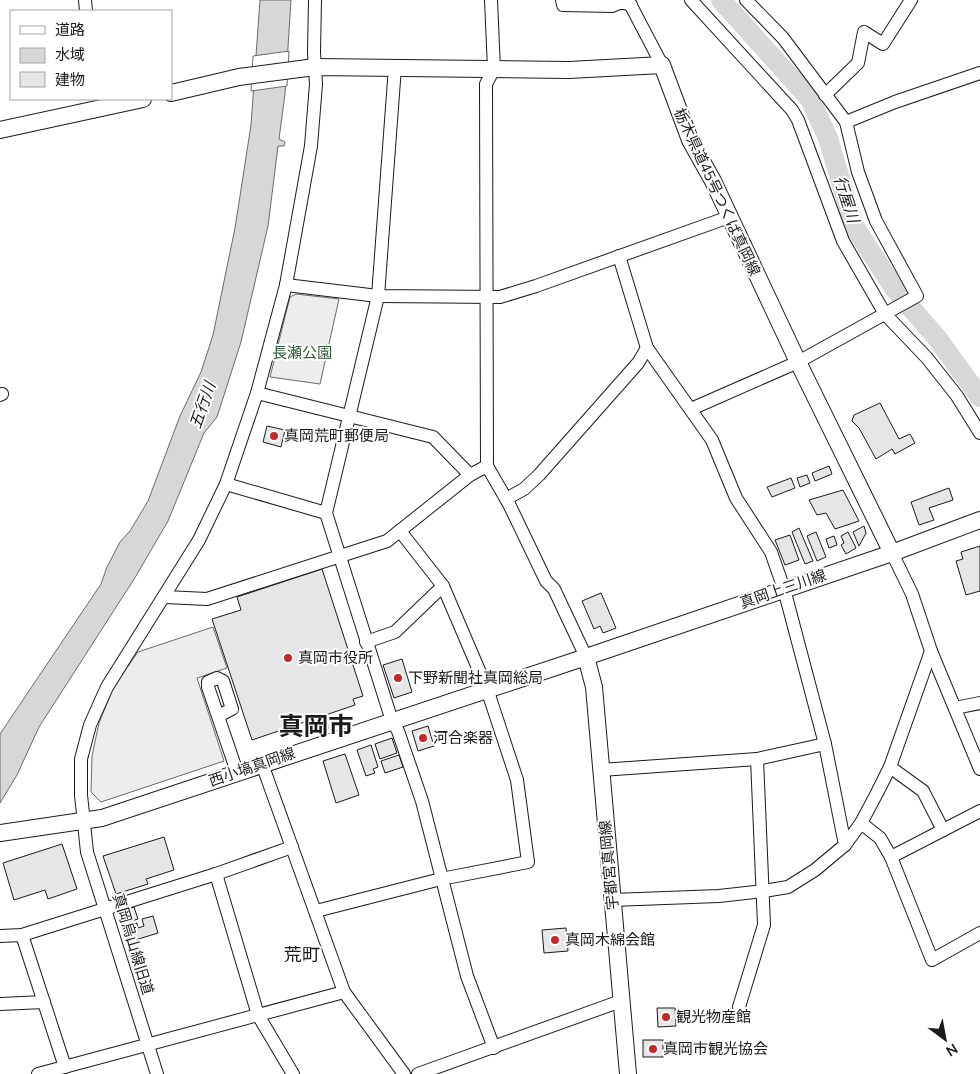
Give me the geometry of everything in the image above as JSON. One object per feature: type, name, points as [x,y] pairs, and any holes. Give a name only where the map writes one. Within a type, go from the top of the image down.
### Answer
[{"type":"main road","points":[[172,93],[222,82],[239,76],[312,68],[395,67],[569,70],[662,65]]},
{"type":"main road","name":"栃木県道45号つくば真岡線","points":[[662,65],[690,140],[892,553]]},
{"type":"main road","points":[[0,130],[95,104],[133,100]]},
{"type":"main road","name":"真岡上三川線","points":[[586,657],[892,553],[980,520]]},
{"type":"main road","name":"西小塙真岡線","points":[[0,833],[83,822],[586,657]]},
{"type":"main road","name":"宇都宮真岡線","points":[[586,657],[593,682],[628,1074]]},
{"type":"street","name":"真岡烏山線旧道","points":[[157,1074],[87,852],[83,822],[82,759],[90,725],[107,686],[165,597],[199,540],[226,484],[258,393],[286,285],[311,146],[315,0]]},
{"type":"street","points":[[492,0],[494,69],[486,84],[485,297],[487,466],[506,499],[546,581],[554,589],[586,657]]},
{"type":"street","points":[[562,0],[563,5],[612,6],[622,2],[633,2],[662,65]]},
{"type":"street","points":[[691,0],[784,99],[798,120],[843,241],[887,312],[957,396],[980,433]]},
{"type":"street","points":[[691,409],[798,362],[917,296],[876,221],[858,172],[846,122],[783,38],[746,0]]},
{"type":"street","points":[[825,96],[858,63],[864,32],[882,44],[911,0]]},
{"type":"street","points":[[395,67],[378,296],[326,513],[392,721],[398,731],[422,801],[467,976],[494,1048]]},
{"type":"street","points":[[846,122],[895,102],[980,73]]},
{"type":"street","points":[[286,285],[378,296],[500,297],[729,217]]},
{"type":"street","points":[[619,256],[647,348],[712,440],[736,498],[767,543],[784,589],[825,744],[845,845]]},
{"type":"street","points":[[506,499],[524,489],[539,475],[638,363],[647,348]]},
{"type":"street","points":[[258,393],[433,437],[470,475]]},
{"type":"street","points":[[165,597],[207,600],[387,541],[470,475],[487,466]]},
{"type":"street","points":[[226,484],[326,513]]},
{"type":"street","points":[[316,911],[441,879],[528,862],[517,780],[487,689],[443,586],[400,532]]},
{"type":"street","points":[[892,553],[912,594],[931,651],[980,769]]},
{"type":"street","points":[[366,642],[395,632],[443,586]]},
{"type":"street","points":[[612,900],[719,896],[764,891],[788,887],[815,870],[845,845],[861,823],[890,767],[931,651]]},
{"type":"street","points":[[955,708],[980,702]]},
{"type":"street","points":[[218,716],[238,772]]},
{"type":"street","points":[[600,770],[757,759],[825,744]]},
{"type":"street","points":[[739,1007],[764,925],[757,759]]},
{"type":"street","points":[[262,764],[344,992],[404,1074]]},
{"type":"street","points":[[890,767],[923,791],[944,830]]},
{"type":"street","points":[[891,857],[980,811]]},
{"type":"street","points":[[861,823],[880,838],[891,857],[932,960],[980,933]]},
{"type":"street","points":[[0,936],[22,935],[216,874],[292,847]]},
{"type":"street","points":[[216,874],[258,1015],[293,1074]]},
{"type":"street","points":[[22,935],[65,1066]]},
{"type":"street","points":[[38,1074],[344,992]]},
{"type":"street","points":[[418,1074],[621,1001]]},
{"type":"street","points":[[0,1004],[44,1002]]},
{"type":"shaded area","name":"長瀬公園","points":[[296,294],[339,299],[320,384],[270,377],[290,297]]},
{"type":"shaded area","points":[[213,627],[227,668],[197,678],[224,761],[101,802],[91,792],[92,756],[99,723],[114,686],[138,652]]},
{"type":"shaded area","points":[[325,717],[329,728],[310,734],[306,723]]},
{"type":"water","name":"五行川","points":[[260,0],[291,0],[285,94],[279,139],[285,142],[284,146],[278,146],[268,226],[241,342],[217,417],[204,433],[168,521],[136,576],[39,727],[17,775],[0,803],[0,734],[101,584],[107,567],[120,542],[130,531],[148,501],[180,416],[201,372],[213,335],[235,228],[251,125]]},
{"type":"pier","points":[[289,51],[287,86],[251,91],[253,56]]},
{"type":"building","points":[[880,403],[899,439],[910,434],[915,443],[895,454],[892,449],[876,459],[859,428],[852,421],[854,415]]},
{"type":"building","name":"真岡荒町郵便局","points":[[267,426],[285,430],[281,447],[263,442]]},
{"type":"building","points":[[829,466],[832,474],[815,481],[812,473]]},
{"type":"building","points":[[807,475],[810,483],[800,487],[797,478]]},
{"type":"building","points":[[791,478],[795,488],[772,497],[767,487]]},
{"type":"building","points":[[949,488],[953,500],[929,508],[934,520],[919,525],[911,502]]},
{"type":"building","points":[[843,490],[859,521],[835,529],[826,513],[817,515],[809,500]]},
{"type":"building","points":[[864,526],[866,533],[859,546],[853,532]]},
{"type":"building","points":[[799,528],[813,561],[805,564],[792,532]]},
{"type":"building","points":[[816,532],[826,557],[817,561],[807,536]]},
{"type":"building","points":[[848,532],[856,548],[846,554],[841,545],[844,543],[841,536]]},
{"type":"building","points":[[790,535],[799,560],[785,565],[775,540]]},
{"type":"building","points":[[834,536],[837,545],[829,548],[826,539]]},
{"type":"building","points":[[980,546],[980,591],[966,595],[956,561],[963,559],[961,552]]},
{"type":"building","name":"真岡市役所","points":[[322,569],[363,696],[353,699],[355,705],[252,740],[212,619],[241,610],[237,597]]},
{"type":"building","points":[[601,593],[616,628],[603,633],[600,626],[594,629],[582,601]]},
{"type":"building","name":"下野新聞社真岡総局","points":[[402,659],[412,692],[394,698],[383,665]]},
{"type":"building","name":"河合楽器","points":[[428,726],[434,746],[418,751],[412,731]]},
{"type":"building","points":[[392,738],[397,753],[380,759],[375,744]]},
{"type":"building","points":[[371,745],[378,767],[373,769],[375,773],[366,776],[357,750]]},
{"type":"building","points":[[345,754],[359,795],[336,803],[323,761]]},
{"type":"building","points":[[399,755],[403,767],[385,773],[381,761]]},
{"type":"building","points":[[164,837],[174,870],[146,879],[148,884],[116,894],[103,856]]},
{"type":"building","points":[[62,844],[77,889],[48,899],[45,890],[14,900],[3,863]]},
{"type":"building","points":[[134,907],[138,919],[122,924],[118,912]]},
{"type":"building","points":[[153,916],[158,933],[132,941],[128,926],[137,923],[138,928],[144,926],[142,919]]},
{"type":"building","name":"真岡木綿会館","points":[[566,928],[568,951],[544,953],[542,930]]},
{"type":"building","name":"観光物産館","points":[[657,1008],[675,1008],[676,1026],[658,1027]]},
{"type":"building","name":"真岡市観光協会","points":[[643,1040],[663,1040],[663,1057],[643,1057]]},
{"type":"waterway","name":"行屋川","points":[[721,0],[810,99],[828,138],[854,226],[894,288],[937,338],[980,397]]},
{"type":"place","name":"真岡荒町郵便局","points":[[274,436]]},
{"type":"place","name":"真岡市役所","points":[[288,658]]},
{"type":"place","name":"下野新聞社真岡総局","points":[[398,678]]},
{"type":"place","name":"河合楽器","points":[[423,738]]},
{"type":"place","name":"真岡木綿会館","points":[[555,940]]},
{"type":"place","name":"観光物産館","points":[[666,1017]]},
{"type":"place","name":"真岡市観光協会","points":[[653,1049]]},
{"type":"district","name":"真岡市","points":[[316,726]]},
{"type":"district","name":"荒町","points":[[302,955]]}]
